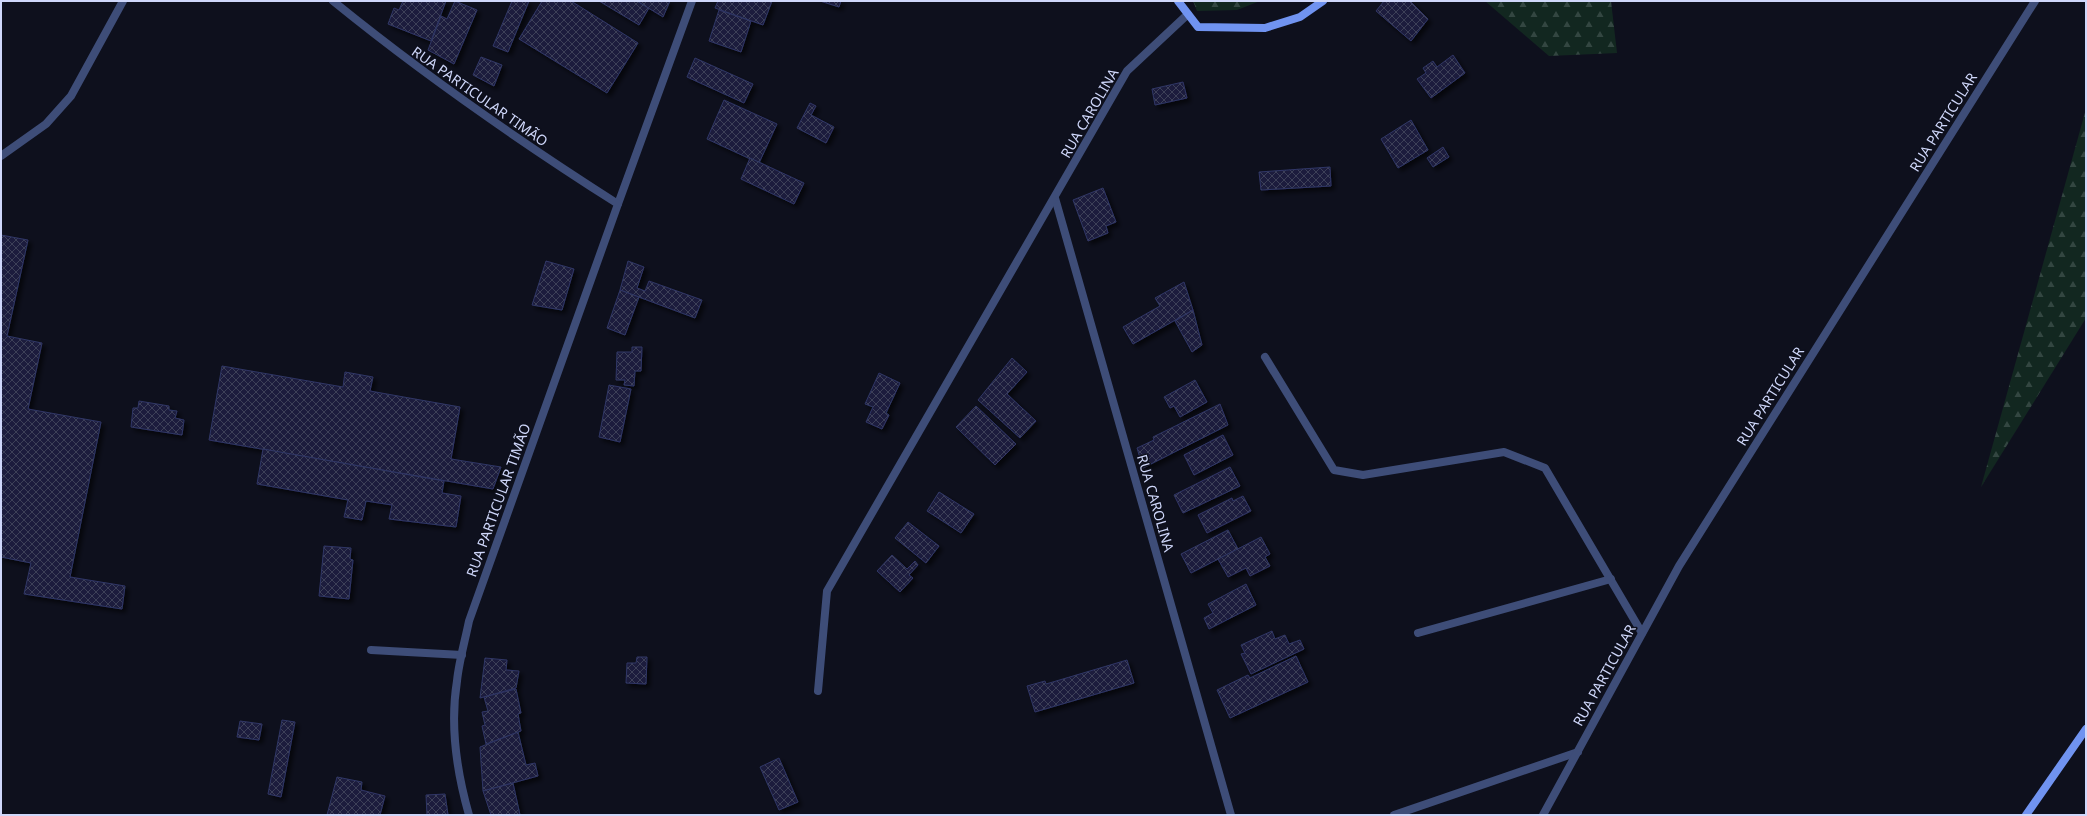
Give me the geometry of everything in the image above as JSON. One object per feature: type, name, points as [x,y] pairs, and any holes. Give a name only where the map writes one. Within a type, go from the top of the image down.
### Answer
[{"type":"main road","points":[[1178,1],[1198,28],[1266,28],[1300,17],[1323,1]]},
{"type":"main road","points":[[2026,815],[2086,729]]},
{"type":"street","points":[[1,156],[46,124],[72,96],[123,1]]},
{"type":"street","name":"RUA PARTICULAR TIMÃO","points":[[334,1],[400,55],[521,141],[618,204]]},
{"type":"street","name":"RUA PARTICULAR TIMÃO","points":[[469,815],[463,792],[455,738],[456,682],[469,620],[692,1]]},
{"type":"street","name":"RUA PARTICULAR","points":[[1543,815],[1679,566],[2035,1]]},
{"type":"street","name":"RUA CAROLINA","points":[[818,691],[827,591],[1127,71],[1188,14]]},
{"type":"street","name":"RUA CAROLINA","points":[[1055,198],[1231,815]]},
{"type":"street","points":[[1264,357],[1334,470],[1363,475],[1504,452],[1545,468],[1642,633]]},
{"type":"street","points":[[1418,633],[1611,579]]},
{"type":"street","points":[[371,650],[462,655]]},
{"type":"street","points":[[1394,815],[1578,752]]},
{"type":"green space","points":[[1193,1],[1260,1],[1237,10],[1197,11]]},
{"type":"green space","points":[[1485,1],[1611,1],[1617,53],[1549,56]]},
{"type":"green space","points":[[2086,109],[2086,318],[1981,487]]},
{"type":"building","points":[[403,1],[446,1],[431,41],[388,24],[394,8],[399,10]]},
{"type":"building","points":[[455,1],[477,10],[454,64],[428,50],[441,16],[447,19]]},
{"type":"building","points":[[512,1],[529,1],[508,52],[493,46]]},
{"type":"building","points":[[542,1],[571,1],[638,43],[607,93],[519,39]]},
{"type":"building","points":[[599,1],[637,1],[649,8],[639,25]]},
{"type":"building","points":[[637,1],[670,1],[663,17]]},
{"type":"building","points":[[718,1],[772,1],[763,25],[715,8]]},
{"type":"building","points":[[820,1],[841,1],[839,7]]},
{"type":"building","points":[[1384,1],[1410,1],[1428,19],[1411,41],[1376,11]]},
{"type":"building","points":[[719,10],[751,21],[741,52],[709,41]]},
{"type":"building","points":[[1453,55],[1465,73],[1431,98],[1417,79],[1426,73],[1423,68],[1433,61],[1437,67]]},
{"type":"building","points":[[481,57],[502,65],[494,86],[473,75]]},
{"type":"building","points":[[695,58],[753,84],[744,103],[687,77]]},
{"type":"building","points":[[1183,82],[1187,98],[1155,105],[1152,89]]},
{"type":"building","points":[[724,100],[777,124],[759,163],[707,139]]},
{"type":"building","points":[[810,103],[816,106],[811,115],[834,127],[826,143],[797,128]]},
{"type":"building","points":[[1411,120],[1428,150],[1398,168],[1381,139]]},
{"type":"building","points":[[1443,147],[1449,157],[1433,167],[1427,158]]},
{"type":"building","points":[[750,158],[804,183],[794,204],[741,179]]},
{"type":"building","points":[[1330,167],[1331,186],[1261,190],[1259,172]]},
{"type":"building","points":[[1103,188],[1116,222],[1106,226],[1108,233],[1088,241],[1073,200]]},
{"type":"building","points":[[1,235],[28,240],[7,336],[42,343],[28,409],[101,422],[70,577],[125,586],[122,609],[24,594],[31,563],[1,557]]},
{"type":"building","points":[[546,261],[574,269],[562,310],[532,305]]},
{"type":"building","points":[[628,261],[644,267],[637,288],[645,291],[649,281],[702,300],[695,318],[620,290]]},
{"type":"building","points":[[1184,282],[1193,310],[1133,344],[1123,327],[1160,306],[1155,298]]},
{"type":"building","points":[[620,290],[639,297],[625,335],[607,328]]},
{"type":"building","points":[[1193,310],[1202,345],[1192,352],[1175,321]]},
{"type":"building","points":[[632,347],[642,347],[641,371],[635,371],[634,386],[624,385],[625,380],[616,380],[617,352],[632,352]]},
{"type":"building","points":[[1012,358],[1027,372],[1007,394],[1036,421],[1020,438],[978,400]]},
{"type":"building","points":[[222,366],[343,387],[345,372],[373,377],[370,391],[460,407],[451,459],[501,467],[493,489],[209,440]]},
{"type":"building","points":[[879,373],[900,383],[886,413],[889,415],[882,429],[866,422],[873,407],[865,404]]},
{"type":"building","points":[[1195,380],[1207,402],[1180,417],[1174,406],[1170,408],[1164,397]]},
{"type":"building","points":[[609,385],[631,389],[620,442],[599,437]]},
{"type":"building","points":[[139,401],[169,406],[169,410],[177,411],[175,418],[184,420],[182,435],[131,427],[133,408],[138,408]]},
{"type":"building","points":[[1220,404],[1228,425],[1143,468],[1137,448],[1154,440],[1153,437]]},
{"type":"building","points":[[976,406],[1016,444],[995,465],[956,427]]},
{"type":"building","points":[[1223,435],[1233,455],[1194,475],[1184,455]]},
{"type":"building","points":[[263,449],[444,481],[442,493],[461,496],[456,527],[389,519],[392,505],[366,501],[362,520],[344,517],[348,500],[257,484]]},
{"type":"building","points":[[1230,467],[1240,486],[1183,513],[1174,495]]},
{"type":"building","points":[[939,492],[974,514],[961,533],[927,511]]},
{"type":"building","points":[[1243,496],[1251,511],[1207,533],[1198,515],[1232,498],[1233,501]]},
{"type":"building","points":[[908,522],[939,546],[926,563],[895,538]]},
{"type":"building","points":[[1228,530],[1238,549],[1191,573],[1181,554]]},
{"type":"building","points":[[1261,537],[1270,554],[1265,557],[1270,566],[1250,576],[1246,568],[1228,577],[1218,559]]},
{"type":"building","points":[[324,546],[351,548],[350,559],[353,560],[349,599],[319,596]]},
{"type":"building","points":[[892,555],[907,569],[915,561],[918,565],[909,575],[913,578],[900,592],[877,571]]},
{"type":"building","points":[[1246,584],[1256,605],[1209,629],[1204,618],[1213,613],[1208,604]]},
{"type":"building","points":[[1272,631],[1275,639],[1285,635],[1289,644],[1300,640],[1304,649],[1251,674],[1241,654],[1245,653],[1241,645]]},
{"type":"building","points":[[1296,656],[1308,682],[1230,718],[1217,690],[1248,675],[1250,678]]},
{"type":"building","points":[[637,657],[647,657],[646,684],[626,683],[627,663],[636,663]]},
{"type":"building","points":[[485,658],[507,660],[506,670],[519,671],[516,688],[480,698]]},
{"type":"building","points":[[1127,660],[1134,683],[1035,712],[1027,686],[1045,681],[1046,684]]},
{"type":"building","points":[[516,689],[521,713],[518,714],[521,731],[486,744],[482,726],[485,725],[482,712],[488,711],[484,697]]},
{"type":"building","points":[[282,720],[295,722],[281,797],[268,794]]},
{"type":"building","points":[[240,721],[262,724],[259,740],[237,737]]},
{"type":"building","points":[[518,732],[526,765],[535,763],[538,776],[483,791],[480,747]]},
{"type":"building","points":[[779,758],[798,802],[779,810],[760,767]]},
{"type":"building","points":[[337,777],[362,782],[361,790],[385,796],[380,815],[327,815]]},
{"type":"building","points":[[513,783],[520,815],[491,815],[483,791]]},
{"type":"building","points":[[445,794],[448,815],[427,815],[426,795]]}]
